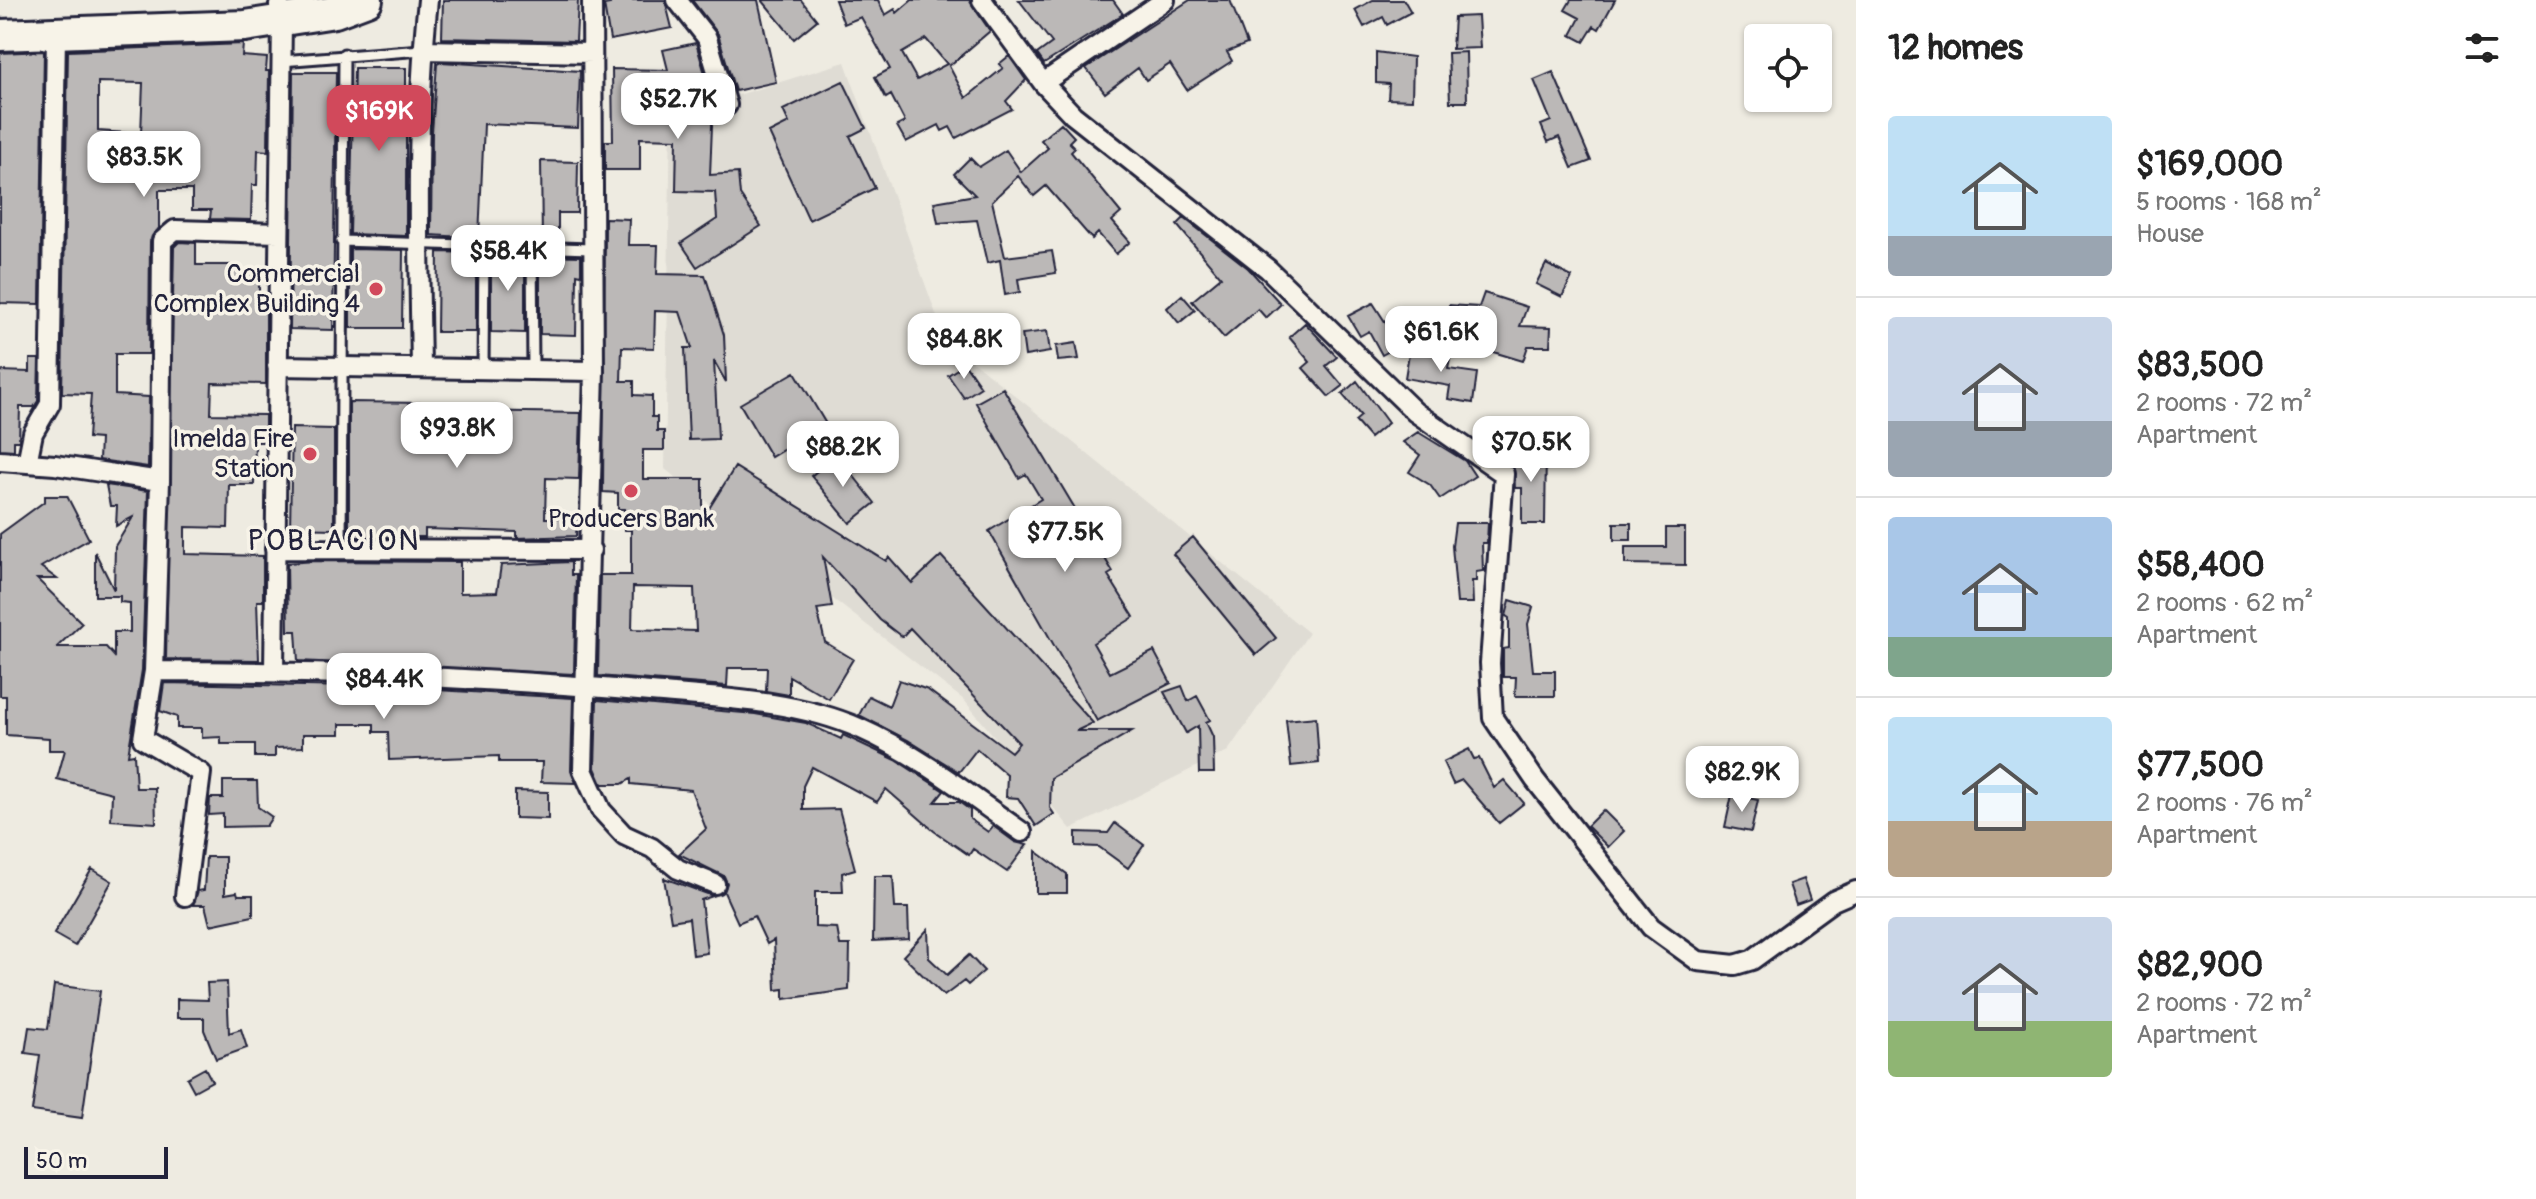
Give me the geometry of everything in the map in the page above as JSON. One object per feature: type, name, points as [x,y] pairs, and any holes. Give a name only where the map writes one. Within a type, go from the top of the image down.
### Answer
[{"type":"highway","points":[[0,23],[193,16],[285,8],[335,12],[367,0]]},
{"type":"highway","points":[[0,35],[212,29],[285,8]]},
{"type":"street","points":[[421,367],[422,50],[428,0]]},
{"type":"street","points":[[592,0],[594,371],[583,770],[601,810],[624,835],[652,848],[678,869],[715,884]]},
{"type":"street","points":[[677,0],[707,38],[727,105]]},
{"type":"street","points":[[982,0],[1043,83],[1073,115],[1122,157],[1268,269],[1415,412],[1504,474],[1490,663],[1493,718],[1535,780],[1651,927],[1698,961],[1735,965],[1752,960],[1833,901],[1856,891]]},
{"type":"street","points":[[1043,83],[1165,0]]},
{"type":"street","points":[[274,671],[278,233],[285,8]]},
{"type":"street","points":[[28,463],[33,433],[50,404],[56,34]]},
{"type":"street","points":[[422,50],[592,53]]},
{"type":"street","points":[[185,896],[201,773],[143,739],[154,671],[160,481],[162,241],[175,230],[278,233]]},
{"type":"street","points":[[277,366],[594,371]]},
{"type":"street","points":[[0,461],[55,465],[160,481]]},
{"type":"street","points":[[275,549],[591,550]]},
{"type":"street","points":[[154,671],[274,671],[584,686],[736,700],[796,709],[856,727],[914,756],[1022,832]]},
{"type":"lane","points":[[281,61],[422,50]]},
{"type":"lane","points":[[341,548],[344,54]]},
{"type":"lane","points":[[341,241],[591,249]]},
{"type":"lane","points":[[483,369],[484,244]]},
{"type":"lane","points":[[532,247],[533,370]]},
{"type":"shaded area","points":[[845,62],[945,339],[1309,633],[1228,751],[1071,829],[964,700],[665,469],[671,116]]},
{"type":"building","points":[[443,0],[578,0],[576,41],[442,38]]},
{"type":"building","points":[[609,0],[665,0],[672,28],[610,40],[604,5],[610,4]]},
{"type":"building","points":[[692,0],[758,0],[776,82],[735,91],[718,34]]},
{"type":"building","points":[[762,0],[801,0],[817,20],[794,39]]},
{"type":"building","points":[[835,0],[878,0],[885,15],[895,9],[897,13],[912,0],[969,0],[990,31],[949,66],[966,98],[1003,68],[999,64],[1009,56],[1026,80],[1006,101],[1012,109],[956,138],[950,127],[942,131],[939,125],[906,142],[897,126],[905,122],[891,95],[886,98],[875,77],[890,69],[861,17],[844,24]],"holes":[[[926,39],[947,64],[917,80],[902,53]]]},
{"type":"building","points":[[1019,0],[1113,0],[1123,14],[1044,64],[1037,54],[1052,43]]},
{"type":"building","points":[[1190,0],[1230,0],[1247,44],[1227,52],[1232,61],[1187,90],[1170,64],[1146,80],[1138,68],[1105,93],[1086,68]]},
{"type":"building","points":[[1373,0],[1404,0],[1411,12],[1387,25],[1383,17],[1364,27],[1355,10]]},
{"type":"building","points":[[1571,0],[1615,0],[1599,29],[1594,26],[1584,42],[1571,35],[1580,18],[1565,10]]},
{"type":"building","points":[[1478,16],[1480,48],[1452,49],[1454,17]]},
{"type":"building","points":[[696,43],[713,101],[710,175],[738,173],[740,195],[761,226],[697,267],[681,243],[717,219],[715,192],[676,191],[677,139],[640,138],[640,170],[605,170],[605,141],[613,141],[612,69],[668,70],[663,50]]},
{"type":"building","points":[[243,44],[242,56],[267,58],[268,151],[258,150],[257,185],[252,185],[251,220],[210,219],[211,210],[192,210],[192,190],[159,190],[159,228],[150,241],[149,354],[115,354],[115,395],[149,397],[148,467],[99,460],[100,439],[88,438],[91,394],[62,393],[68,51]],"holes":[[[98,82],[143,83],[141,134],[98,131]]]},
{"type":"building","points":[[44,51],[40,304],[0,303],[0,53]]},
{"type":"building","points":[[1376,52],[1413,57],[1412,100],[1388,99],[1389,84],[1376,83]]},
{"type":"building","points":[[1466,52],[1467,102],[1450,102],[1448,53]]},
{"type":"building","points":[[437,64],[580,71],[578,128],[484,124],[479,238],[431,235],[432,132]]},
{"type":"building","points":[[354,68],[406,68],[406,236],[350,234]]},
{"type":"building","points":[[293,72],[336,72],[333,330],[290,329]]},
{"type":"building","points":[[1553,72],[1591,161],[1572,168],[1559,137],[1548,142],[1541,125],[1551,121],[1534,80]]},
{"type":"building","points":[[843,81],[866,128],[850,136],[875,188],[809,220],[769,133],[789,123],[783,110]]},
{"type":"building","points":[[1061,123],[1074,137],[1069,142],[1075,148],[1071,152],[1121,213],[1112,221],[1130,242],[1116,254],[1098,233],[1092,239],[1046,186],[1034,196],[1018,176],[992,201],[1005,257],[1052,251],[1056,273],[1018,279],[1020,292],[1005,295],[1000,260],[987,263],[977,220],[938,223],[934,202],[975,195],[954,174],[970,158],[979,167],[1006,150],[1021,172],[1048,148],[1041,140]]},
{"type":"building","points":[[541,161],[578,162],[577,213],[558,213],[558,240],[542,240]]},
{"type":"building","points":[[605,218],[629,219],[628,245],[658,245],[657,274],[705,275],[724,335],[726,382],[714,361],[718,439],[689,440],[685,348],[692,348],[680,312],[655,311],[654,348],[622,347],[621,381],[634,381],[634,395],[652,396],[652,417],[657,417],[657,431],[664,431],[664,450],[643,450],[643,479],[703,479],[703,518],[735,467],[886,561],[889,557],[912,583],[941,556],[1093,723],[1076,731],[1132,731],[1051,778],[1050,808],[1054,814],[1036,826],[1018,798],[1006,797],[1007,775],[977,749],[959,772],[908,740],[859,715],[869,696],[889,706],[899,680],[928,690],[1011,752],[1019,743],[910,628],[902,637],[880,620],[823,557],[832,607],[817,609],[825,642],[853,659],[829,699],[789,676],[789,695],[766,691],[767,668],[728,668],[727,686],[598,676],[600,575],[631,575],[631,530],[624,530],[624,509],[618,509],[618,493],[603,492]],"holes":[[[633,587],[694,588],[696,631],[632,629]]]},
{"type":"building","points":[[1184,218],[1248,268],[1281,304],[1266,318],[1258,309],[1224,338],[1192,301],[1221,277],[1177,225]]},
{"type":"building","points":[[179,242],[196,243],[196,265],[238,265],[238,270],[259,270],[259,309],[266,309],[266,384],[212,383],[211,414],[265,415],[265,442],[255,442],[254,485],[229,485],[228,528],[185,527],[185,554],[263,556],[263,601],[257,601],[259,660],[166,659],[174,247]]},
{"type":"building","name":"Commercial Complex Building 4","points":[[350,249],[403,250],[402,328],[350,328]]},
{"type":"building","points":[[438,252],[476,253],[476,332],[437,332]]},
{"type":"building","points":[[491,253],[525,254],[525,333],[491,332]]},
{"type":"building","points":[[540,255],[581,256],[581,275],[577,274],[576,335],[540,334]]},
{"type":"building","points":[[1546,264],[1572,277],[1562,297],[1536,284]]},
{"type":"building","points":[[1484,293],[1527,307],[1520,326],[1551,327],[1550,346],[1528,346],[1523,361],[1490,351],[1495,339],[1447,336],[1449,305],[1479,307]]},
{"type":"building","points":[[1182,295],[1195,310],[1179,323],[1167,308]]},
{"type":"building","points":[[1373,303],[1400,345],[1382,355],[1369,331],[1360,336],[1348,316]]},
{"type":"building","points":[[1305,323],[1337,357],[1326,366],[1343,386],[1329,397],[1303,368],[1310,362],[1289,337]]},
{"type":"building","points":[[1047,331],[1050,352],[1025,356],[1022,334]]},
{"type":"building","points":[[1076,343],[1079,359],[1058,361],[1056,346]]},
{"type":"building","points":[[1410,347],[1451,354],[1448,369],[1477,373],[1473,403],[1448,399],[1450,386],[1405,378]]},
{"type":"building","points":[[30,359],[39,359],[38,401],[34,407],[20,407],[19,441],[14,441],[14,450],[0,449],[0,371],[30,372]]},
{"type":"building","points":[[965,364],[981,387],[964,398],[948,375]]},
{"type":"building","points":[[795,372],[826,424],[771,457],[740,404]]},
{"type":"building","points":[[1357,381],[1388,423],[1370,438],[1355,421],[1361,416],[1342,394]]},
{"type":"building","points":[[1003,388],[1113,572],[1108,575],[1134,617],[1093,643],[1110,673],[1154,651],[1171,683],[1097,721],[989,531],[1041,499],[1026,474],[1019,478],[976,403]]},
{"type":"building","points":[[349,402],[426,403],[426,410],[581,413],[579,479],[546,478],[545,518],[577,518],[576,536],[517,538],[517,532],[425,529],[425,537],[349,537]]},
{"type":"building","points":[[292,428],[334,429],[334,529],[290,528]]},
{"type":"building","points":[[1418,432],[1465,461],[1475,476],[1440,499],[1430,485],[1409,472],[1420,455],[1403,442]]},
{"type":"building","points":[[1512,450],[1546,450],[1545,524],[1522,524],[1522,488],[1515,488]]},
{"type":"building","points":[[837,455],[875,503],[850,523],[811,476]]},
{"type":"building","points":[[106,485],[148,491],[142,670],[128,755],[134,754],[136,788],[155,788],[156,823],[111,820],[112,793],[57,779],[65,750],[49,750],[49,738],[6,735],[6,696],[0,696],[0,534],[45,501],[45,496],[67,496],[89,539],[41,567],[57,579],[37,579],[82,623],[57,647],[106,647],[114,656],[114,632],[130,632],[130,603],[120,602],[120,596],[95,596],[95,552],[114,590],[115,546],[133,517],[116,526],[117,506],[110,506]]},
{"type":"building","points":[[1455,523],[1488,523],[1487,543],[1482,543],[1483,571],[1476,572],[1476,581],[1472,581],[1473,603],[1457,603],[1452,546]]},
{"type":"building","points":[[1614,523],[1631,523],[1631,540],[1614,540]]},
{"type":"building","points":[[1666,528],[1685,528],[1685,565],[1625,564],[1625,547],[1666,547]]},
{"type":"building","points":[[1193,537],[1276,638],[1256,655],[1173,554]]},
{"type":"building","points":[[460,562],[460,593],[497,592],[501,565],[571,562],[571,575],[576,575],[574,674],[298,661],[296,631],[288,631],[287,563]]},
{"type":"building","points":[[1510,600],[1533,607],[1528,624],[1533,671],[1555,671],[1555,696],[1515,696],[1516,677],[1503,677],[1503,649],[1509,648],[1509,618],[1506,616]]},
{"type":"building","points":[[164,683],[402,688],[573,698],[571,770],[576,783],[541,782],[542,762],[499,762],[499,756],[389,760],[388,732],[374,732],[374,724],[340,724],[340,734],[303,734],[303,747],[275,748],[275,757],[255,757],[255,744],[221,744],[221,737],[202,738],[202,728],[177,728],[177,717],[160,711]]},
{"type":"building","points":[[1182,686],[1188,701],[1197,696],[1210,720],[1206,722],[1213,737],[1214,773],[1199,773],[1198,726],[1186,733],[1164,692]]},
{"type":"building","points":[[597,700],[755,714],[806,723],[841,739],[843,735],[896,760],[944,791],[935,802],[959,802],[970,810],[970,819],[988,832],[993,826],[1015,842],[1027,845],[1007,872],[973,849],[969,855],[934,831],[886,789],[877,802],[812,767],[803,786],[803,810],[839,809],[855,869],[842,873],[843,892],[815,892],[815,927],[837,928],[840,945],[850,945],[849,990],[784,999],[784,989],[776,990],[774,940],[767,944],[754,916],[738,923],[724,892],[727,883],[724,876],[679,854],[706,829],[691,790],[631,784],[631,779],[622,784],[602,784],[595,768]]},
{"type":"building","points":[[1316,717],[1319,763],[1291,766],[1286,720]]},
{"type":"building","points":[[1469,749],[1474,759],[1479,758],[1494,788],[1504,780],[1524,803],[1499,823],[1462,780],[1453,784],[1443,762]]},
{"type":"building","points":[[223,781],[257,781],[258,807],[272,817],[266,826],[223,827],[223,814],[209,815],[210,798],[223,798]]},
{"type":"building","points":[[515,791],[548,792],[548,819],[515,818]]},
{"type":"building","points":[[1732,795],[1758,800],[1751,832],[1725,827]]},
{"type":"building","points":[[1603,810],[1624,831],[1608,847],[1587,826]]},
{"type":"building","points":[[1115,823],[1144,845],[1128,868],[1099,847],[1076,846],[1076,832],[1108,833]]},
{"type":"building","points":[[1036,851],[1067,874],[1067,893],[1036,893]]},
{"type":"building","points":[[206,857],[225,857],[225,894],[237,892],[238,895],[253,895],[253,916],[210,925],[205,905],[193,905],[198,891],[204,890]]},
{"type":"building","points":[[92,869],[112,881],[75,946],[54,934]]},
{"type":"building","points":[[874,876],[893,876],[895,908],[908,908],[909,939],[873,941]]},
{"type":"building","points":[[664,878],[713,896],[701,900],[707,953],[693,955],[689,918],[671,921]]},
{"type":"building","points":[[1803,879],[1810,900],[1796,905],[1789,884]]},
{"type":"building","points":[[928,929],[929,958],[947,975],[969,955],[984,971],[968,985],[964,981],[944,996],[903,956]]},
{"type":"building","points":[[227,982],[229,1033],[241,1029],[247,1048],[216,1059],[204,1030],[204,1018],[177,1018],[177,999],[208,1000],[207,983]]},
{"type":"building","points":[[54,985],[100,991],[82,1118],[32,1111],[40,1055],[25,1053],[29,1027],[48,1029]]},
{"type":"building","points":[[205,1068],[212,1081],[194,1091],[187,1078]]},
{"type":"place","name":"Commercial Complex Building 4","points":[[376,289]]},
{"type":"place","name":"Imelda Fire Station","points":[[310,454]]},
{"type":"place","name":"Producers Bank","points":[[631,491]]},
{"type":"district","name":"POBLACION","points":[[334,540]]}]
